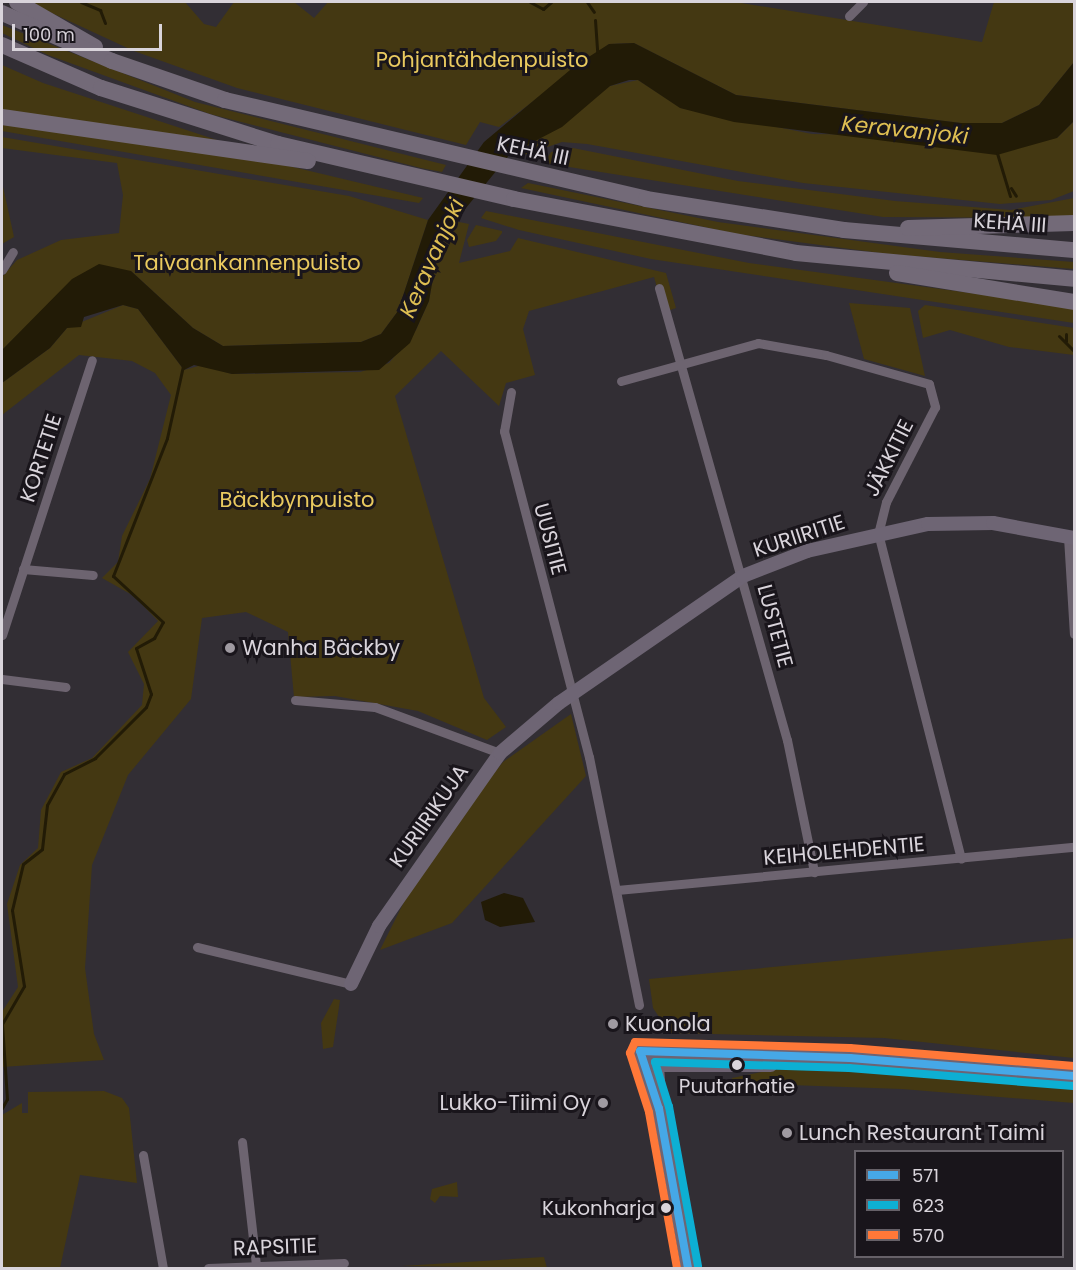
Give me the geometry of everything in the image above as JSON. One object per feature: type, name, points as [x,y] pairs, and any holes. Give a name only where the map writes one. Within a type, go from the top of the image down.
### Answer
[{"type":"highway","points":[[17,2],[76,33],[112,61]]},
{"type":"highway","name":"KEHÄ III","points":[[2,13],[112,61],[276,114],[646,199],[844,230],[1074,250]]},
{"type":"highway","points":[[2,45],[177,114],[381,170]]},
{"type":"highway","points":[[2,117],[381,170],[514,200],[722,242],[862,262],[1074,279]]},
{"type":"highway","points":[[844,230],[1074,223]]},
{"type":"highway","points":[[862,262],[920,280],[1074,302]]},
{"type":"main road","points":[[649,1058],[850,1058],[1074,1076]]},
{"type":"street","points":[[849,16],[863,2]]},
{"type":"street","points":[[2,270],[13,252]]},
{"type":"street","name":"LUSTETIE","points":[[659,288],[743,576],[787,740],[814,872]]},
{"type":"street","name":"JÄKKITIE","points":[[621,381],[682,363],[771,343],[929,384],[935,407],[886,502],[878,533],[961,859]]},
{"type":"street","name":"KORTETIE","points":[[2,635],[92,360]]},
{"type":"street","name":"UUSITIE","points":[[511,392],[504,431],[571,695]]},
{"type":"street","name":"KURIIRITIE","points":[[571,695],[743,576],[807,551],[878,533],[975,522],[1071,538]]},
{"type":"street","points":[[1071,538],[1074,634]]},
{"type":"street","points":[[23,569],[93,575]]},
{"type":"street","points":[[2,679],[65,687]]},
{"type":"street","points":[[571,695],[617,890],[639,1005]]},
{"type":"street","name":"KURIIRIKUJA","points":[[351,984],[379,926],[500,753],[571,695]]},
{"type":"street","points":[[295,700],[375,707],[500,753]]},
{"type":"street","name":"KEIHOLEHDENTIE","points":[[617,890],[1074,847]]},
{"type":"street","points":[[197,946],[351,984]]},
{"type":"street","points":[[649,1058],[688,1269]]},
{"type":"street","points":[[242,1142],[256,1264]]},
{"type":"street","points":[[143,1155],[163,1269]]},
{"type":"street","name":"RAPSITIE","points":[[208,1269],[256,1264],[344,1263]]},
{"type":"green space","name":"Pohjantähdenpuisto","points":[[28,2],[185,2],[204,24],[216,27],[234,2],[294,2],[314,18],[328,2],[735,2],[982,42],[994,2],[1074,2],[1074,62],[1039,105],[1002,123],[961,123],[736,95],[634,43],[609,44],[499,127],[480,122],[466,145],[237,88],[134,51]]},
{"type":"green space","points":[[2,25],[195,102],[446,165],[442,172],[421,168],[210,114],[48,55],[2,33]]},
{"type":"green space","points":[[2,65],[43,83],[220,141],[2,111]]},
{"type":"green space","points":[[638,80],[681,108],[812,134],[1057,138],[1074,121],[1074,191],[1051,200],[1000,204],[803,183],[587,144],[562,142],[518,157],[510,154],[610,86]]},
{"type":"green space","points":[[2,123],[272,162],[423,198],[419,203],[2,131]]},
{"type":"green space","name":"Taivaankannenpuisto","points":[[2,137],[349,196],[428,220],[398,311],[381,334],[361,342],[223,346],[193,328],[131,271],[39,314],[2,350],[2,277],[17,260],[61,240],[119,233],[123,195],[117,163],[2,148]]},
{"type":"green space","points":[[573,148],[738,181],[895,201],[1011,210],[1074,198],[1074,218],[883,217],[544,163],[551,152]]},
{"type":"green space","points":[[2,182],[14,237],[2,244]]},
{"type":"green space","points":[[528,183],[718,222],[940,252],[1074,262],[1074,269],[888,254],[737,234],[521,188]]},
{"type":"green space","points":[[486,211],[749,263],[1074,307],[1074,323],[651,259],[519,230],[481,218]]},
{"type":"green space","name":"Bäckbynpuisto","points":[[454,221],[469,224],[459,263],[510,251],[518,238],[666,273],[676,308],[664,312],[654,277],[529,311],[523,329],[535,375],[506,383],[499,406],[441,351],[395,396],[484,698],[506,727],[487,740],[418,711],[335,696],[294,697],[288,632],[246,612],[202,618],[191,699],[128,775],[92,865],[85,968],[94,1034],[104,1060],[2,1067],[2,1012],[18,987],[7,904],[20,865],[38,848],[41,810],[61,772],[92,758],[142,705],[144,684],[128,652],[158,621],[134,596],[102,578],[118,562],[122,536],[150,479],[171,395],[155,373],[132,361],[79,355],[2,415],[2,383],[50,348],[67,328],[123,305],[138,309],[184,370],[202,365],[232,374],[360,372],[389,363],[416,330],[429,301],[437,254]]},
{"type":"green space","points":[[476,225],[502,231],[502,233],[496,241],[469,247],[467,240]]},
{"type":"green space","points":[[849,303],[910,308],[925,376],[864,359]]},
{"type":"green space","points":[[925,305],[1074,328],[1074,355],[1009,347],[950,330],[923,338],[918,311]]},
{"type":"green space","points":[[571,714],[586,776],[452,923],[380,950],[406,898],[480,791],[503,762]]},
{"type":"green space","points":[[1074,938],[1074,1058],[884,1038],[670,1033],[653,1008],[649,979]]},
{"type":"green space","points":[[334,999],[340,1000],[333,1047],[323,1049],[321,1023]]},
{"type":"green space","points":[[676,1042],[885,1050],[1074,1066],[1074,1070],[673,1046]]},
{"type":"green space","points":[[857,1065],[1074,1083],[1074,1103],[902,1089],[732,1083],[732,1078],[782,1068]]},
{"type":"green space","points":[[104,1091],[122,1098],[129,1108],[137,1183],[80,1175],[60,1268],[2,1268],[2,1115],[22,1103],[22,1113],[28,1113],[28,1092]]},
{"type":"green space","points":[[457,1182],[458,1197],[440,1196],[435,1203],[430,1199],[432,1189]]},
{"type":"green space","points":[[544,1257],[547,1268],[402,1266]]},
{"type":"water","name":"Keravanjoki","points":[[634,43],[736,95],[961,123],[1002,123],[1039,105],[1074,62],[1074,121],[1057,138],[997,155],[734,122],[680,108],[638,80],[629,80],[610,86],[562,127],[510,154],[448,230],[437,255],[429,301],[410,343],[379,370],[232,374],[194,365],[184,370],[138,309],[123,305],[84,317],[81,327],[67,328],[50,348],[2,383],[2,350],[72,279],[99,264],[131,271],[193,328],[223,346],[361,342],[381,334],[398,311],[428,220],[484,142],[576,65],[609,44]]},
{"type":"water","points":[[504,893],[523,898],[535,922],[500,927],[485,920],[481,902]]},
{"type":"waterway","points":[[81,2],[100,10],[105,23]]},
{"type":"waterway","points":[[530,2],[543,9],[551,2]]},
{"type":"waterway","points":[[587,2],[594,12]]},
{"type":"waterway","points":[[595,20],[597,52]]},
{"type":"waterway","points":[[997,153],[1010,196]]},
{"type":"waterway","points":[[1011,188],[1016,196]]},
{"type":"waterway","points":[[1066,334],[1066,341]]},
{"type":"waterway","points":[[1059,336],[1074,351]]},
{"type":"waterway","points":[[2,1108],[7,1099],[2,1024],[24,986],[12,910],[23,864],[42,849],[47,805],[64,774],[95,758],[146,707],[151,694],[136,648],[154,638],[163,622],[113,576],[167,438],[183,366]]},
{"type":"transit line","name":"570","points":[[677,1268],[649,1112],[630,1053],[635,1042],[850,1048],[1074,1066]]},
{"type":"transit line","name":"571","points":[[688,1268],[659,1109],[640,1051],[850,1058],[1074,1076]]},
{"type":"transit line","name":"623","points":[[698,1266],[669,1107],[655,1062],[849,1068],[1073,1086]]},
{"type":"place","name":"Wanha Bäckby","points":[[230,648]]},
{"type":"place","name":"Kuonola","points":[[613,1024]]},
{"type":"place","name":"Puutarhatie","points":[[737,1065]]},
{"type":"place","name":"Lukko-Tiimi Oy","points":[[603,1103]]},
{"type":"place","name":"Lunch Restaurant Taimi","points":[[787,1133]]},
{"type":"place","name":"Kukonharja","points":[[666,1208]]}]
